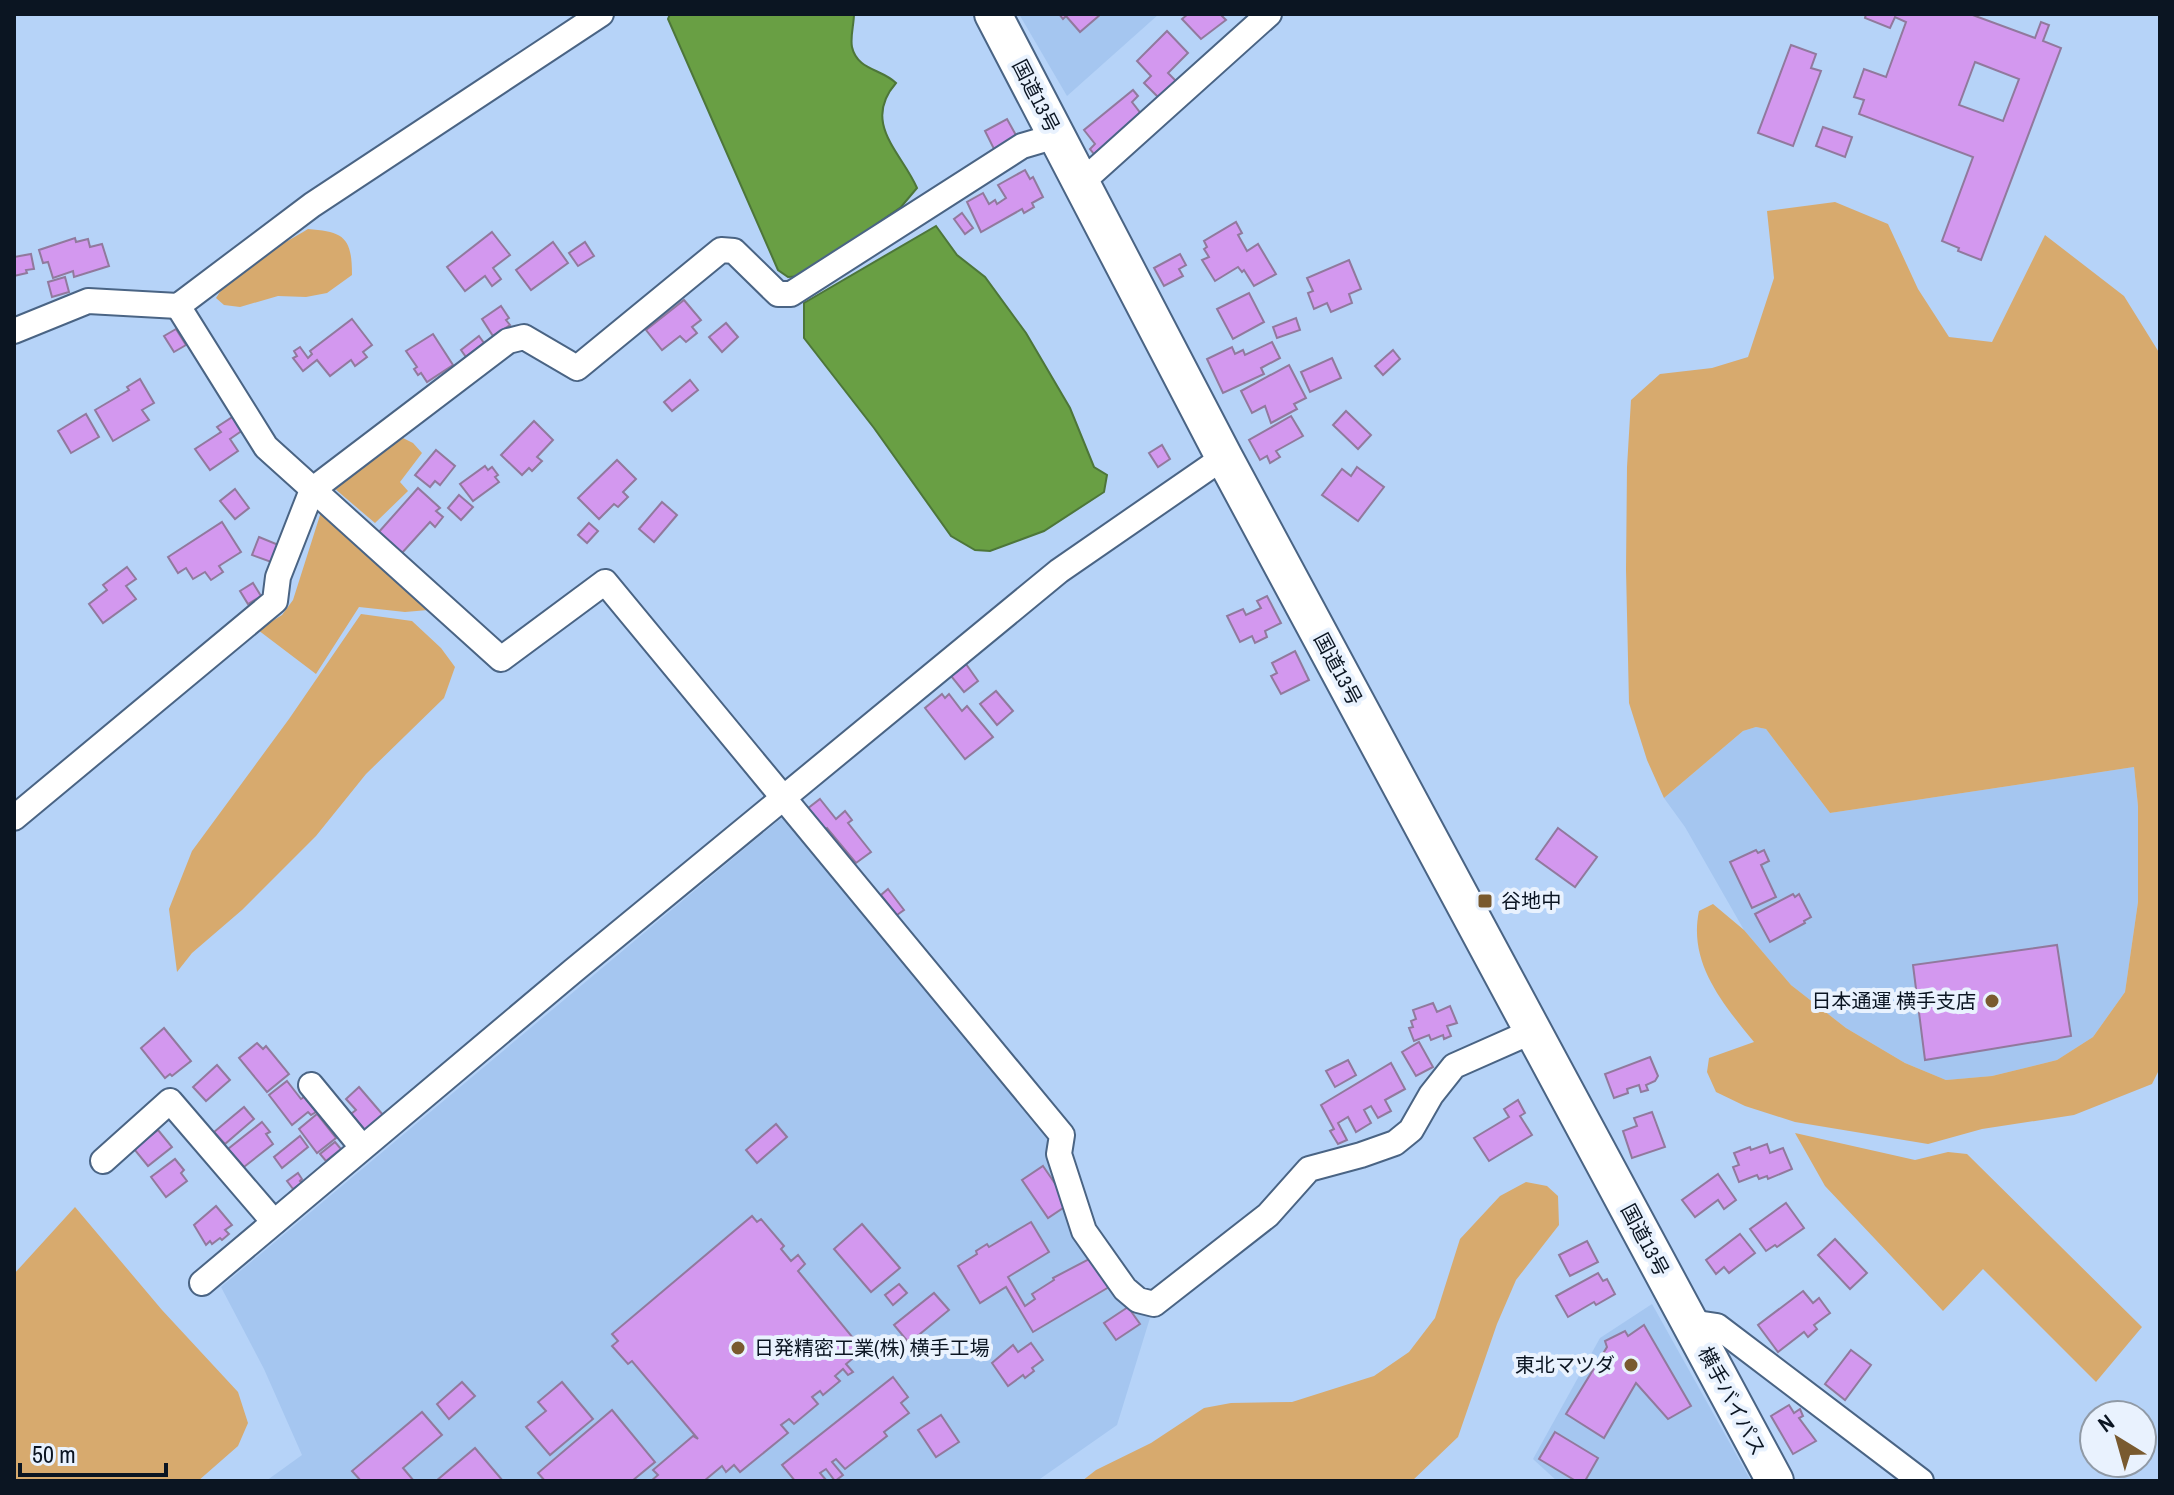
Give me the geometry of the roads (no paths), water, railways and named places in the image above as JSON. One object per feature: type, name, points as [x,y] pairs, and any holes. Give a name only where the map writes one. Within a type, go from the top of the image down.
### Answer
[{"type":"highway","name":"国道13号","points":[[993,14],[1224,457],[1690,1322]]},
{"type":"highway","name":"横手バイパス","points":[[1690,1322],[1775,1481]]},
{"type":"street","points":[[14,331],[88,301],[178,306],[312,205],[601,14]]},
{"type":"street","points":[[1082,182],[1255,18]]},
{"type":"street","points":[[14,818],[275,601],[278,577],[312,490],[508,341],[524,337],[577,368],[721,250],[734,251],[778,294],[791,294],[1022,146],[1056,136]]},
{"type":"street","points":[[178,306],[266,447],[501,659],[605,582],[1062,1135],[1059,1154],[1084,1231],[1125,1289],[1138,1300],[1154,1304],[1268,1215],[1309,1169],[1395,1143],[1411,1130],[1431,1095],[1454,1066],[1533,1031]]},
{"type":"street","points":[[202,1283],[782,798],[1059,571],[1224,457]]},
{"type":"street","points":[[311,1085],[362,1147]]},
{"type":"street","points":[[103,1161],[170,1101],[274,1222]]},
{"type":"street","points":[[1690,1322],[1717,1326],[1921,1481]]},
{"type":"place","name":"谷地中","points":[[1485,901]]},
{"type":"place","name":"日本通運 横手支店","points":[[1992,1001]]},
{"type":"place","name":"日発精密工業(株) 横手工場","points":[[738,1348]]},
{"type":"place","name":"東北マツダ","points":[[1631,1365]]}]
